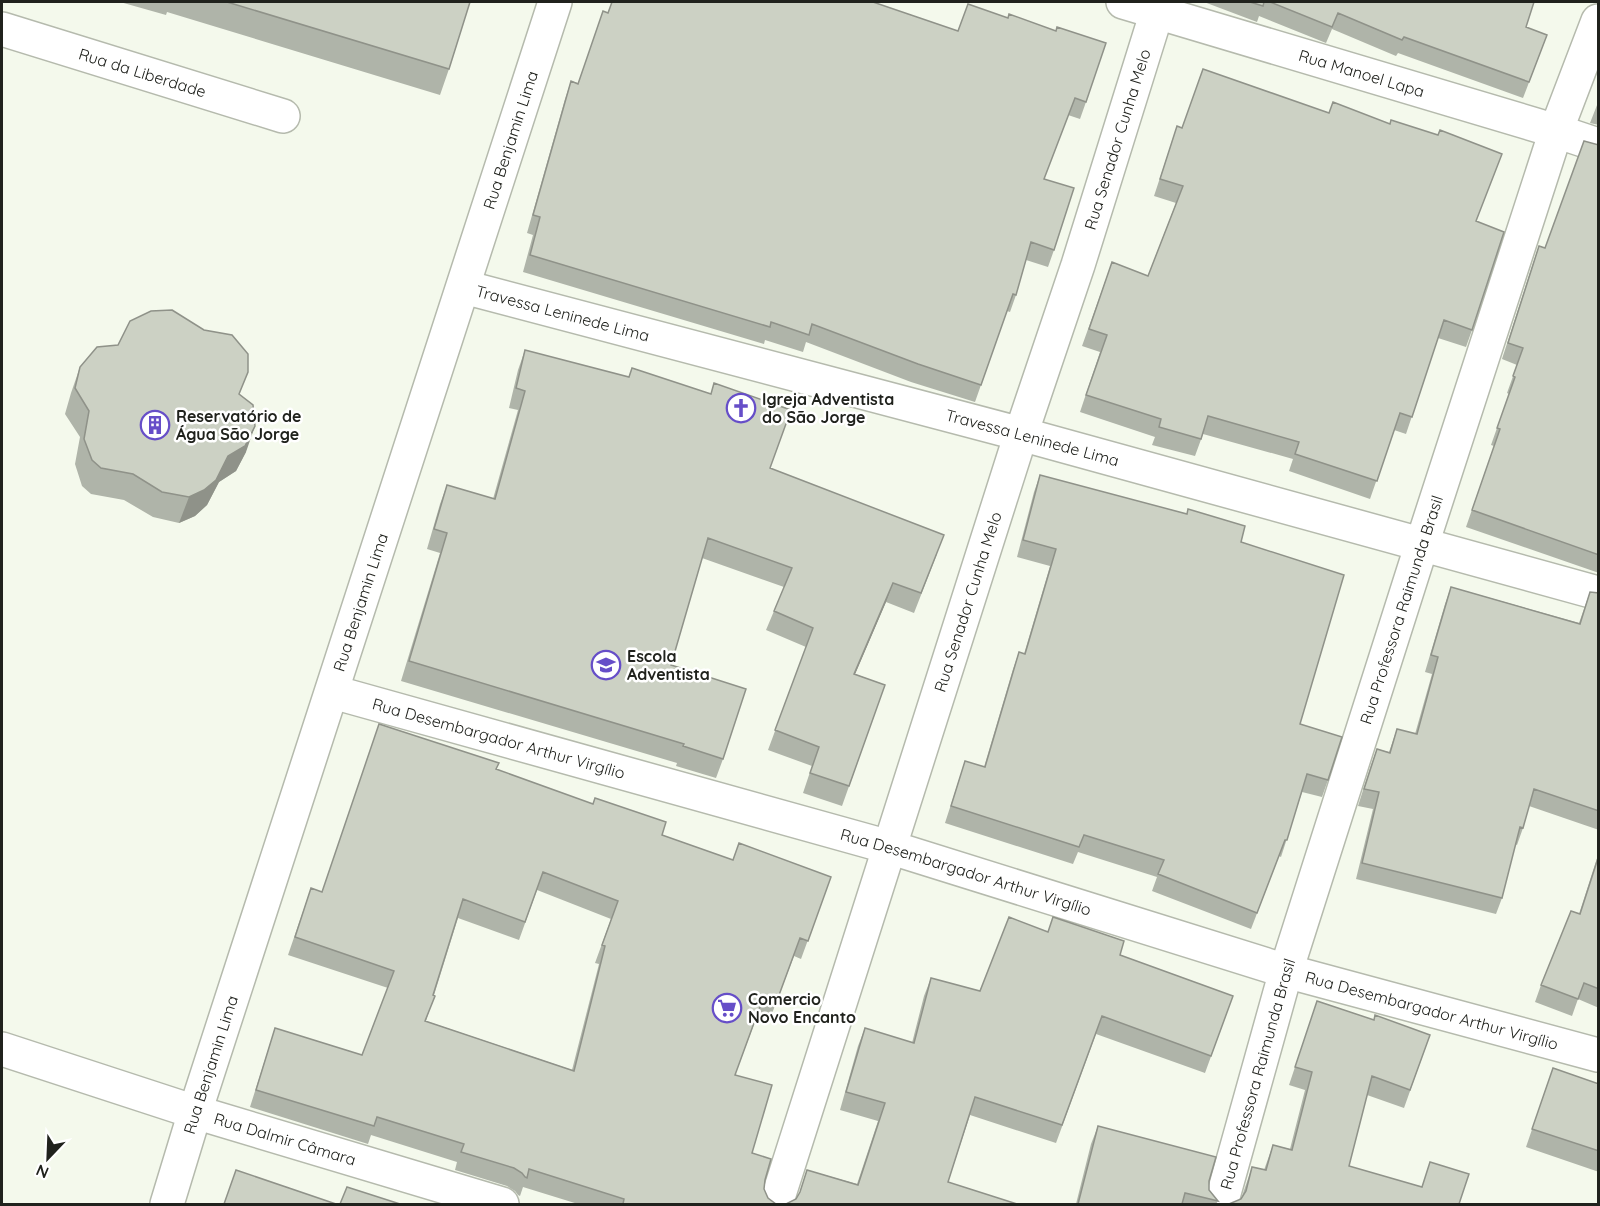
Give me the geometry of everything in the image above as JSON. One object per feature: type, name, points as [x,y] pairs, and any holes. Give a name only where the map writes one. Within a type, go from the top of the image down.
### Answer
[{"type":"street","name":"Rua Benjamin Lima","points":[[167,1204],[555,2]]},
{"type":"street","name":"Rua Manoel Lapa","points":[[1123,2],[1158,6],[1599,145]]},
{"type":"street","name":"Rua Senador Cunha Melo","points":[[776,1204],[1021,434],[1078,265],[1158,6]]},
{"type":"street","name":"Rua Professora Raimunda Brasil","points":[[1221,1204],[1286,971],[1422,544],[1556,131],[1599,21]]},
{"type":"street","name":"Rua da Liberdade","points":[[2,29],[283,116]]},
{"type":"street","name":"Travessa Leninede Lima","points":[[464,287],[1021,434],[1599,593]]},
{"type":"street","name":"Rua Desembargador Arthur Virgílio","points":[[333,692],[889,847],[1286,971],[1599,1055]]},
{"type":"street","name":"Rua Dalmir Câmara","points":[[2,1049],[195,1112],[502,1204]]},
{"type":"building","points":[[227,2],[470,2],[449,69]]},
{"type":"building","points":[[612,2],[873,2],[958,31],[968,4],[1008,18],[1009,14],[1056,31],[1057,27],[1106,43],[1086,102],[1075,98],[1044,179],[1074,188],[1054,250],[1031,242],[1016,295],[1013,294],[981,385],[812,324],[809,335],[771,322],[770,327],[530,255],[540,217],[533,215],[571,81],[578,84],[603,11],[608,13]]},
{"type":"building","points":[[1250,2],[1264,2],[1263,6]]},
{"type":"building","points":[[1270,2],[1534,2],[1526,27],[1547,35],[1529,82],[1404,37],[1402,40],[1338,13],[1332,27]]},
{"type":"building","points":[[1203,69],[1329,113],[1333,102],[1390,124],[1391,120],[1438,135],[1440,130],[1502,154],[1476,221],[1504,232],[1472,330],[1444,320],[1412,417],[1400,413],[1377,481],[1295,454],[1299,442],[1208,416],[1201,439],[1159,427],[1161,419],[1086,395],[1107,335],[1089,329],[1112,262],[1148,276],[1183,186],[1160,179],[1177,126],[1182,128]]},
{"type":"building","points":[[1584,141],[1599,145],[1599,555],[1472,510],[1500,429],[1497,428],[1523,348],[1508,343],[1539,246],[1545,248]]},
{"type":"building","name":"Reservatório de Água São Jorge","points":[[172,310],[204,330],[232,335],[248,354],[248,372],[239,394],[253,405],[255,426],[245,446],[228,456],[216,480],[204,490],[189,497],[162,492],[133,474],[101,468],[92,460],[84,439],[89,411],[75,388],[80,367],[97,347],[118,345],[130,321],[151,311]]},
{"type":"building","points":[[525,350],[629,377],[632,368],[711,394],[714,383],[791,410],[770,468],[944,535],[921,593],[893,583],[854,674],[885,685],[849,786],[810,773],[819,747],[775,730],[813,628],[774,611],[792,568],[708,538],[671,665],[746,689],[723,759],[683,746],[684,744],[409,661],[447,533],[434,529],[447,485],[495,499],[525,391],[516,388]]},
{"type":"building","points":[[1040,475],[1187,514],[1188,509],[1245,526],[1241,542],[1344,575],[1300,724],[1342,737],[1328,780],[1307,774],[1287,840],[1285,840],[1257,913],[1158,874],[1164,860],[1084,835],[1079,847],[951,806],[965,761],[985,767],[1019,652],[1025,654],[1056,549],[1023,540]]},
{"type":"building","points":[[1451,587],[1580,624],[1590,592],[1599,593],[1599,811],[1534,789],[1523,828],[1520,827],[1502,898],[1362,863],[1379,792],[1364,789],[1377,749],[1390,753],[1397,729],[1417,734],[1438,657],[1431,655]]},
{"type":"building","points":[[379,724],[499,763],[496,769],[593,804],[595,798],[666,822],[662,835],[733,860],[739,843],[831,877],[808,941],[800,938],[775,1006],[762,1001],[735,1075],[772,1085],[752,1153],[771,1159],[764,1189],[768,1198],[776,1204],[623,1204],[624,1199],[529,1169],[527,1178],[514,1168],[461,1152],[464,1144],[377,1117],[374,1126],[256,1090],[275,1028],[362,1055],[394,971],[295,937],[311,888],[322,892]],"holes":[[[543,872],[618,901],[602,945],[605,946],[574,1071],[425,1021],[435,996],[433,995],[463,899],[525,922]]]},
{"type":"building","points":[[1599,855],[1599,989],[1584,983],[1578,999],[1541,985],[1571,911],[1580,914]]},
{"type":"building","points":[[1009,917],[1048,932],[1053,917],[1124,941],[1120,955],[1233,996],[1211,1056],[1102,1016],[1062,1125],[975,1097],[948,1182],[1017,1204],[786,1204],[796,1199],[807,1170],[858,1185],[885,1103],[846,1092],[865,1028],[914,1043],[931,978],[980,991]]},
{"type":"building","points":[[1317,1001],[1374,1020],[1375,1015],[1430,1035],[1410,1090],[1372,1076],[1349,1166],[1422,1187],[1430,1162],[1469,1174],[1459,1204],[1229,1204],[1241,1199],[1246,1191],[1252,1167],[1266,1170],[1273,1145],[1292,1150],[1312,1072],[1295,1067]]},
{"type":"building","points":[[1553,1068],[1599,1084],[1599,1151],[1532,1129]]},
{"type":"building","points":[[1098,1126],[1216,1157],[1209,1181],[1209,1190],[1218,1201],[1185,1193],[1182,1204],[1078,1204]]},
{"type":"building","points":[[236,1170],[336,1204],[224,1204]]},
{"type":"building","points":[[347,1187],[400,1204],[340,1204]]},
{"type":"place","name":"Igreja Adventista do São Jorge","points":[[741,408]]},
{"type":"place","name":"Reservatório de Água São Jorge","points":[[155,425]]},
{"type":"place","name":"Escola Adventista","points":[[606,665]]},
{"type":"place","name":"Comercio Novo Encanto","points":[[727,1008]]}]
